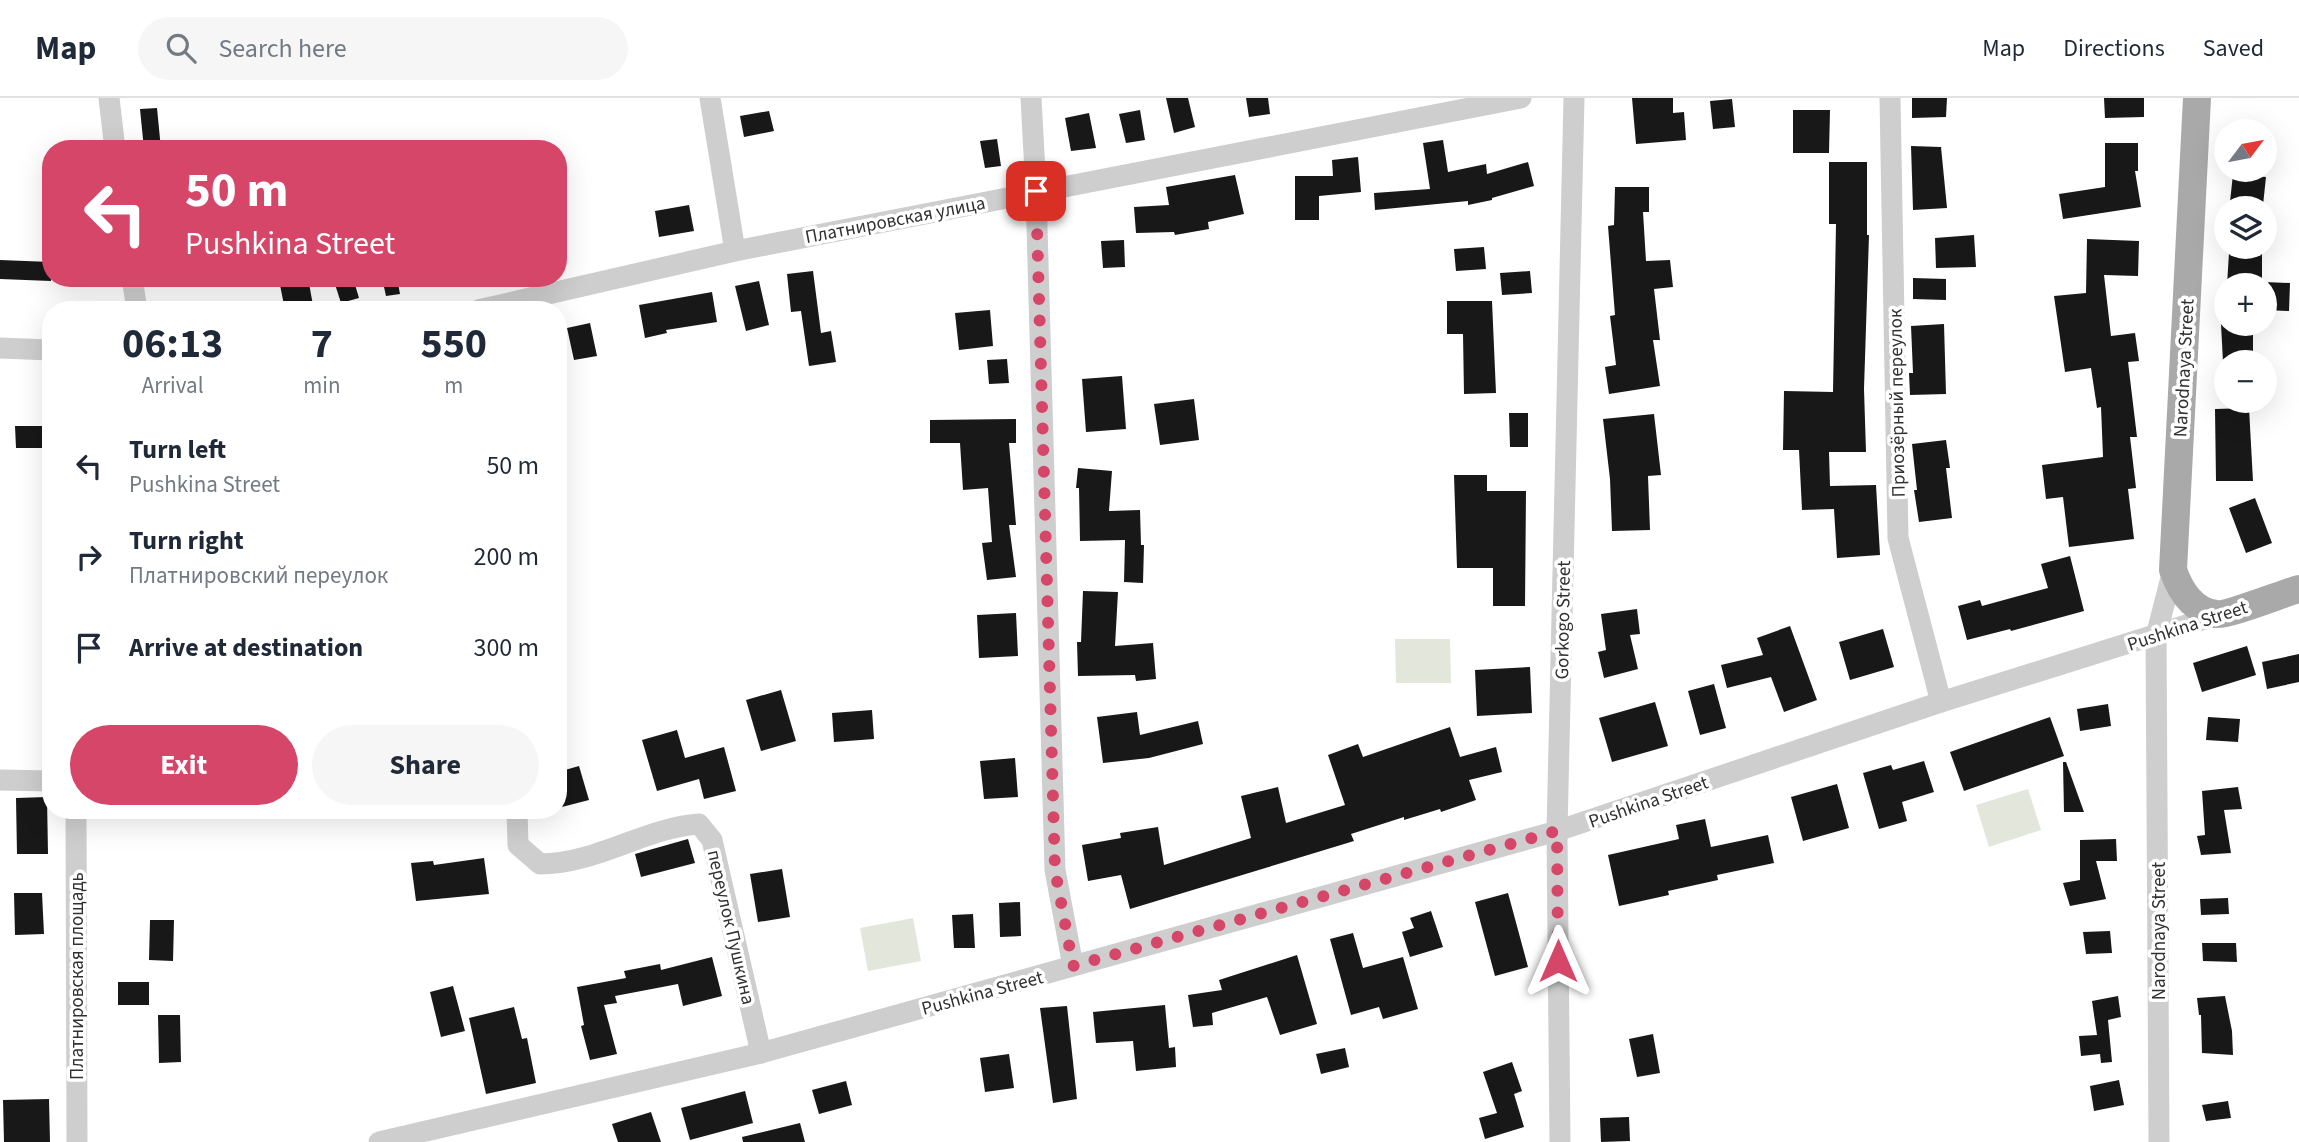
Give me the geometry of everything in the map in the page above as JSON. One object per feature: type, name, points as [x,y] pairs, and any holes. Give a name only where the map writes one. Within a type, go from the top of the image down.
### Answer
[{"type":"main road","name":"Narodnaya Street","points":[[2173,570],[2197,98]]},
{"type":"main road","points":[[2173,570],[2180,590],[2197,607],[2218,615]]},
{"type":"main road","name":"Pushkina Street","points":[[2218,615],[2299,589]]},
{"type":"street","points":[[110,98],[114,140]]},
{"type":"street","points":[[710,98],[734,251]]},
{"type":"street","points":[[1031,98],[1036,191],[1055,870],[1073,966]]},
{"type":"street","name":"Платнировская улица","points":[[517,301],[734,251],[1521,98]]},
{"type":"street","name":"Gorkogo Street","points":[[1560,1142],[1557,831],[1574,98]]},
{"type":"street","name":"Приозёрный переулок","points":[[1890,98],[1898,538],[1941,702]]},
{"type":"street","points":[[0,348],[42,350]]},
{"type":"street","name":"Narodnaya Street","points":[[2158,1142],[2156,636],[2173,570]]},
{"type":"street","name":"Pushkina Street","points":[[379,1142],[761,1052],[1557,831],[1941,702],[2218,615]]},
{"type":"street","points":[[0,780],[42,781]]},
{"type":"street","name":"Платнировская площадь","points":[[76,819],[77,1142]]},
{"type":"street","name":"переулок Пушкина","points":[[517,819],[518,845],[540,864],[564,864],[675,825],[699,824],[712,840],[761,1052]]},
{"type":"shaded area","points":[[1395,639],[1450,639],[1451,683],[1396,683]]},
{"type":"shaded area","points":[[2028,789],[2041,830],[1989,847],[1976,805]]},
{"type":"shaded area","points":[[913,918],[921,961],[868,971],[860,928]]},
{"type":"building","points":[[1166,98],[1188,98],[1195,127],[1174,133]]},
{"type":"building","points":[[1246,98],[1268,98],[1270,114],[1249,117]]},
{"type":"building","points":[[1632,98],[1673,98],[1673,113],[1684,112],[1686,140],[1636,144]]},
{"type":"building","points":[[1912,98],[1947,98],[1946,117],[1912,118]]},
{"type":"building","points":[[2104,98],[2144,98],[2144,117],[2105,118]]},
{"type":"building","points":[[1732,99],[1735,127],[1713,129],[1710,101]]},
{"type":"building","points":[[157,108],[160,140],[143,140],[140,109]]},
{"type":"building","points":[[1140,110],[1145,140],[1126,143],[1119,114]]},
{"type":"building","points":[[1793,110],[1830,110],[1829,153],[1793,153]]},
{"type":"building","points":[[769,111],[774,131],[744,137],[740,116]]},
{"type":"building","points":[[1089,113],[1096,148],[1071,151],[1065,118]]},
{"type":"building","points":[[997,139],[1001,166],[985,168],[980,141]]},
{"type":"building","points":[[1443,140],[1448,172],[1486,164],[1487,174],[1528,162],[1534,186],[1468,205],[1468,201],[1375,210],[1374,193],[1430,189],[1423,143]]},
{"type":"building","points":[[2105,143],[2138,143],[2138,171],[2135,171],[2141,207],[2063,219],[2059,194],[2105,187]]},
{"type":"building","points":[[1911,146],[1941,147],[1947,208],[1913,210]]},
{"type":"building","points":[[1358,157],[1361,192],[1319,196],[1319,220],[1295,220],[1295,176],[1333,176],[1332,160]]},
{"type":"building","points":[[1829,162],[1867,162],[1869,235],[1864,389],[1866,452],[1829,452],[1830,486],[1876,485],[1880,555],[1837,558],[1834,509],[1802,510],[1799,450],[1783,450],[1784,391],[1833,392],[1836,224],[1829,224]]},
{"type":"building","points":[[1235,175],[1244,214],[1208,222],[1209,229],[1175,235],[1174,232],[1136,233],[1134,207],[1169,205],[1166,187]]},
{"type":"building","points":[[2232,182],[2265,182],[2264,196],[2231,196]]},
{"type":"building","points":[[1615,187],[1649,187],[1649,212],[1643,212],[1646,261],[1670,260],[1673,287],[1654,289],[1660,340],[1653,340],[1660,386],[1609,394],[1605,367],[1616,365],[1610,316],[1615,315],[1608,226],[1614,225]]},
{"type":"building","points":[[689,205],[694,231],[659,237],[655,211]]},
{"type":"building","points":[[1974,235],[1976,267],[1936,268],[1935,238]]},
{"type":"building","points":[[2087,239],[2139,241],[2138,276],[2104,275],[2111,336],[2135,333],[2139,361],[2128,362],[2137,437],[2130,437],[2136,488],[2128,489],[2134,539],[2069,547],[2063,497],[2046,499],[2042,465],[2103,457],[2101,407],[2097,408],[2091,368],[2065,372],[2054,296],[2086,293]]},
{"type":"building","points":[[1124,240],[1125,267],[1103,268],[1101,241]]},
{"type":"building","points":[[1484,247],[1486,269],[1456,271],[1454,249]]},
{"type":"building","points":[[2229,259],[2262,259],[2262,273],[2228,273]]},
{"type":"building","points":[[0,260],[42,262],[42,281],[0,279]]},
{"type":"building","points":[[813,271],[821,333],[831,331],[836,362],[809,366],[801,311],[791,312],[787,274]]},
{"type":"building","points":[[1530,271],[1532,293],[1502,295],[1500,273]]},
{"type":"building","points":[[1913,278],[1946,279],[1946,300],[1913,299]]},
{"type":"building","points":[[759,281],[769,325],[746,331],[735,286]]},
{"type":"building","points":[[2277,282],[2290,283],[2289,311],[2277,311]]},
{"type":"building","points":[[280,287],[310,287],[312,301],[283,301]]},
{"type":"building","points":[[336,287],[356,287],[359,298],[340,301]]},
{"type":"building","points":[[384,287],[399,287],[400,294],[386,296]]},
{"type":"building","points":[[712,292],[717,322],[666,330],[667,333],[645,338],[639,305]]},
{"type":"building","points":[[1447,301],[1492,301],[1496,393],[1464,394],[1463,334],[1447,334]]},
{"type":"building","points":[[990,310],[993,346],[959,350],[955,313]]},
{"type":"building","points":[[590,323],[597,356],[574,360],[567,328]]},
{"type":"building","points":[[1944,324],[1946,394],[1910,395],[1909,373],[1913,373],[1911,326]]},
{"type":"building","points":[[2222,336],[2253,336],[2253,350],[2222,350]]},
{"type":"building","points":[[1007,359],[1009,383],[989,384],[987,360]]},
{"type":"building","points":[[1122,376],[1126,429],[1086,432],[1082,379]]},
{"type":"building","points":[[1194,399],[1199,440],[1160,445],[1154,404]]},
{"type":"building","points":[[1509,413],[1528,413],[1528,447],[1510,447]]},
{"type":"building","points":[[2215,413],[2249,413],[2253,481],[2216,481]]},
{"type":"building","points":[[1654,414],[1661,475],[1648,476],[1650,530],[1612,531],[1610,479],[1603,419]]},
{"type":"building","points":[[1016,419],[1016,443],[1009,443],[1016,525],[1009,525],[1016,577],[987,580],[982,543],[992,542],[988,488],[963,490],[960,443],[930,443],[930,420]]},
{"type":"building","points":[[15,426],[42,426],[42,448],[16,448]]},
{"type":"building","points":[[1946,440],[1950,468],[1946,468],[1952,518],[1919,522],[1914,490],[1917,490],[1912,444]]},
{"type":"building","points":[[1078,468],[1112,471],[1109,511],[1140,510],[1141,545],[1144,545],[1143,583],[1124,582],[1125,540],[1080,541],[1079,488],[1076,488]]},
{"type":"building","points":[[1454,475],[1487,475],[1487,491],[1526,491],[1525,606],[1493,606],[1493,568],[1457,568]]},
{"type":"building","points":[[2255,498],[2272,543],[2246,553],[2229,508]]},
{"type":"building","points":[[2070,556],[2084,611],[1967,640],[1958,606],[1980,600],[1982,606],[2048,588],[2041,564]]},
{"type":"building","points":[[1083,591],[1118,592],[1115,646],[1153,643],[1156,679],[1136,681],[1135,675],[1078,676],[1077,642],[1081,642]]},
{"type":"building","points":[[1637,609],[1640,634],[1630,635],[1638,669],[1604,678],[1598,652],[1606,650],[1601,614]]},
{"type":"building","points":[[1016,613],[1018,656],[979,658],[977,615]]},
{"type":"building","points":[[1790,626],[1817,700],[1784,712],[1771,677],[1727,688],[1721,665],[1763,655],[1757,638]]},
{"type":"building","points":[[1883,629],[1894,667],[1850,680],[1839,642]]},
{"type":"building","points":[[2247,646],[2256,675],[2202,692],[2193,663]]},
{"type":"building","points":[[2299,654],[2299,682],[2267,689],[2262,662]]},
{"type":"building","points":[[1530,667],[1532,713],[1477,716],[1475,670]]},
{"type":"building","points":[[1714,684],[1726,728],[1700,735],[1688,691]]},
{"type":"building","points":[[781,690],[796,741],[761,751],[746,700]]},
{"type":"building","points":[[1655,702],[1668,746],[1612,762],[1599,718]]},
{"type":"building","points":[[2108,704],[2111,726],[2080,731],[2077,709]]},
{"type":"building","points":[[872,710],[874,739],[834,742],[832,713]]},
{"type":"building","points":[[1137,712],[1140,735],[1198,721],[1203,744],[1149,758],[1103,763],[1097,717]]},
{"type":"building","points":[[2050,717],[2064,756],[1964,791],[1950,752]]},
{"type":"building","points":[[2208,717],[2240,719],[2238,742],[2206,740]]},
{"type":"building","points":[[1450,727],[1460,757],[1496,747],[1502,772],[1469,780],[1476,800],[1441,812],[1440,809],[1404,820],[1404,817],[1351,834],[1354,841],[1130,909],[1121,875],[1088,881],[1082,845],[1121,838],[1120,833],[1158,827],[1164,865],[1251,838],[1241,796],[1278,787],[1286,823],[1345,805],[1328,755],[1358,744],[1363,757]]},
{"type":"building","points":[[677,730],[685,758],[724,747],[736,791],[704,799],[699,779],[657,791],[642,740]]},
{"type":"building","points":[[1015,758],[1018,797],[984,799],[980,761]]},
{"type":"building","points":[[1924,761],[1934,792],[1902,802],[1907,821],[1879,829],[1863,773],[1891,765],[1893,770]]},
{"type":"building","points":[[2063,762],[2066,762],[2084,812],[2064,812]]},
{"type":"building","points":[[579,766],[589,800],[567,806],[567,769]]},
{"type":"building","points":[[1837,784],[1849,828],[1803,841],[1791,797]]},
{"type":"building","points":[[2238,787],[2242,809],[2224,810],[2231,853],[2201,855],[2197,836],[2205,835],[2202,791]]},
{"type":"building","points":[[42,797],[42,819],[47,819],[48,854],[17,854],[16,798]]},
{"type":"building","points":[[1705,819],[1711,847],[1768,835],[1774,863],[1717,875],[1718,880],[1619,906],[1608,855],[1679,839],[1676,825]]},
{"type":"building","points":[[688,839],[695,863],[641,877],[635,854]]},
{"type":"building","points":[[2116,839],[2117,861],[2096,861],[2106,899],[2070,906],[2063,883],[2080,880],[2080,840]]},
{"type":"building","points":[[484,858],[489,894],[416,901],[411,863],[433,861],[434,865]]},
{"type":"building","points":[[782,869],[790,917],[758,922],[750,874]]},
{"type":"building","points":[[14,893],[42,893],[44,934],[15,935]]},
{"type":"building","points":[[1508,893],[1528,967],[1495,976],[1475,902]]},
{"type":"building","points":[[2228,898],[2229,914],[2201,915],[2200,899]]},
{"type":"building","points":[[1020,902],[1021,936],[1000,937],[999,903]]},
{"type":"building","points":[[1431,911],[1443,947],[1410,957],[1402,932],[1414,928],[1410,918]]},
{"type":"building","points":[[973,914],[975,948],[954,948],[952,915]]},
{"type":"building","points":[[150,920],[174,920],[173,961],[149,960]]},
{"type":"building","points":[[2110,931],[2112,953],[2086,954],[2083,932]]},
{"type":"building","points":[[1353,933],[1363,968],[1403,957],[1418,1009],[1383,1019],[1379,1007],[1351,1015],[1330,939]]},
{"type":"building","points":[[2202,943],[2236,943],[2237,962],[2203,961]]},
{"type":"building","points":[[1297,955],[1317,1024],[1280,1035],[1267,997],[1212,1013],[1213,1025],[1193,1027],[1188,995],[1222,990],[1219,980]]},
{"type":"building","points":[[712,957],[722,996],[683,1006],[678,984],[615,996],[617,1003],[604,1005],[617,1054],[590,1060],[581,1026],[584,1025],[577,987],[626,978],[624,971],[660,964],[661,970]]},
{"type":"building","points":[[118,982],[149,982],[149,1005],[118,1005]]},
{"type":"building","points":[[453,986],[465,1031],[441,1037],[430,992]]},
{"type":"building","points":[[2118,996],[2121,1017],[2108,1020],[2112,1062],[2101,1063],[2100,1054],[2081,1056],[2079,1036],[2097,1035],[2092,1001]]},
{"type":"building","points":[[2225,996],[2232,1031],[2233,1055],[2202,1053],[2201,1015],[2197,998]]},
{"type":"building","points":[[1165,1005],[1169,1048],[1175,1047],[1176,1067],[1136,1071],[1133,1041],[1096,1043],[1093,1012]]},
{"type":"building","points":[[1067,1006],[1077,1099],[1053,1103],[1040,1008]]},
{"type":"building","points":[[514,1007],[522,1039],[527,1038],[536,1083],[486,1094],[469,1018]]},
{"type":"building","points":[[158,1015],[180,1015],[181,1062],[159,1063]]},
{"type":"building","points":[[1653,1034],[1660,1073],[1637,1077],[1629,1039]]},
{"type":"building","points":[[1345,1048],[1349,1067],[1321,1074],[1316,1054]]},
{"type":"building","points":[[1009,1054],[1014,1088],[985,1092],[980,1058]]},
{"type":"building","points":[[1512,1062],[1522,1091],[1514,1094],[1524,1127],[1485,1139],[1479,1118],[1497,1113],[1483,1072]]},
{"type":"building","points":[[2119,1080],[2124,1105],[2094,1111],[2090,1086]]},
{"type":"building","points":[[846,1081],[852,1105],[819,1114],[812,1090]]},
{"type":"building","points":[[745,1091],[753,1123],[690,1140],[681,1108]]},
{"type":"building","points":[[49,1099],[50,1142],[4,1142],[3,1100]]},
{"type":"building","points":[[2228,1101],[2231,1118],[2206,1121],[2202,1105]]},
{"type":"building","points":[[651,1112],[661,1142],[618,1142],[612,1124]]},
{"type":"building","points":[[1629,1117],[1630,1141],[1601,1142],[1600,1118]]},
{"type":"building","points":[[800,1123],[805,1142],[743,1142],[742,1137]]},
{"type":"route","points":[[1036,191],[1055,870],[1073,966],[1557,831],[1558,961]]}]
